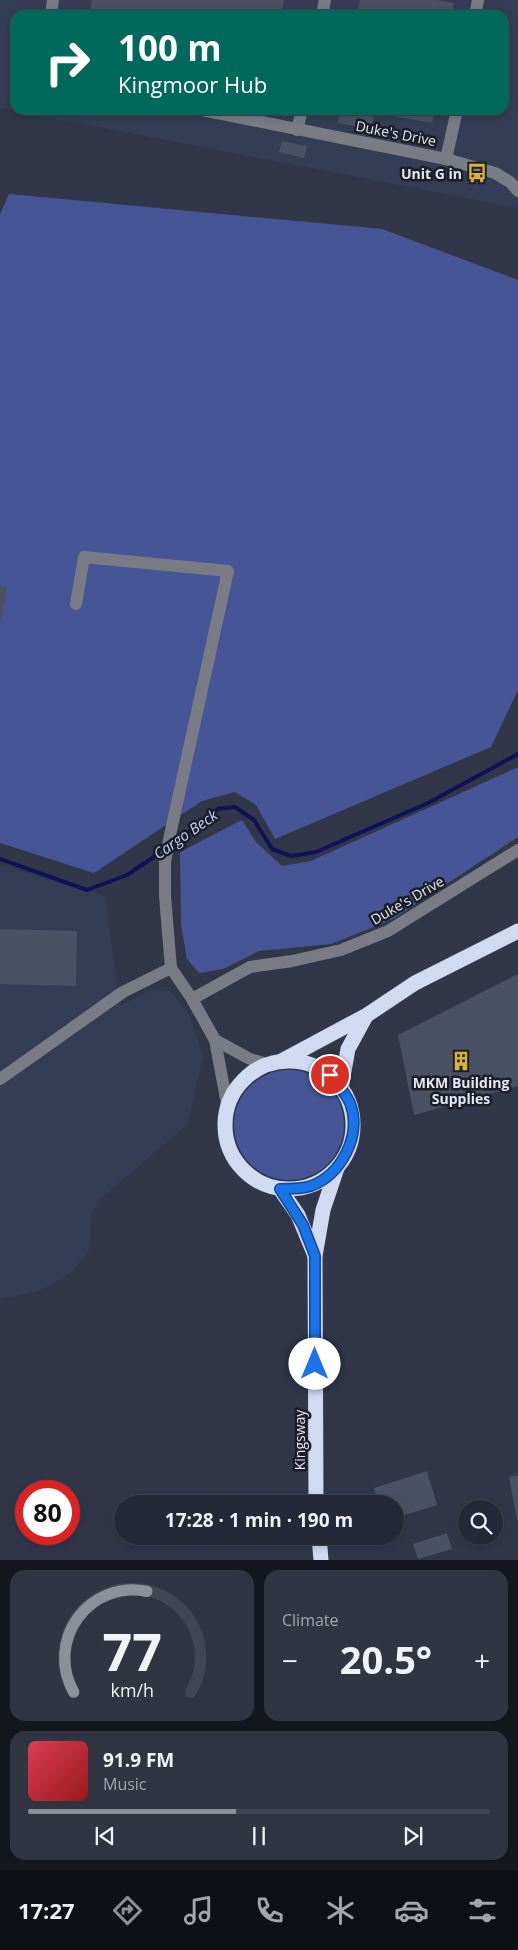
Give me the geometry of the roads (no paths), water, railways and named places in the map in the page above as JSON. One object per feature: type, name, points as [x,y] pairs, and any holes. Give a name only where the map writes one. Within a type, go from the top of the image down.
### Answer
[{"type":"highway","points":[[282,1061],[367,1014],[415,983],[518,930]]},
{"type":"highway","points":[[341,1088],[348,1049],[367,1014]]},
{"type":"highway","points":[[282,1061],[299,1062],[315,1066],[330,1075],[341,1088],[352,1110],[353,1130],[350,1146],[337,1168],[311,1186],[296,1189],[280,1189],[262,1184],[246,1174],[233,1159],[226,1142],[224,1123],[227,1104],[236,1087],[250,1074],[267,1064],[282,1061]]},
{"type":"highway","name":"Kingsway","points":[[316,1495],[315,1256],[324,1210],[337,1168]]},
{"type":"highway","name":"Kingsway","points":[[280,1189],[300,1220],[315,1256]]},
{"type":"highway","points":[[320,1545],[321,1560]]},
{"type":"street","name":"Duke's Drive","points":[[226,115],[446,159],[495,173],[510,182],[518,191]]},
{"type":"street","points":[[297,130],[301,115]]},
{"type":"street","points":[[446,159],[456,115]]},
{"type":"street","points":[[76,604],[84,557],[228,571],[165,862],[165,905],[171,968],[192,999],[215,1040],[227,1104]]},
{"type":"street","name":"Duke's Drive","points":[[192,999],[250,967],[292,961],[341,950],[388,931],[518,850]]},
{"type":"street","points":[[0,1079],[123,992],[171,968]]},
{"type":"street","points":[[215,1040],[250,1059],[267,1064]]},
{"type":"waterway","name":"Cargo Beck","points":[[172,845],[218,809],[235,807],[254,820],[272,849],[291,856],[316,852],[428,803],[518,754]]},
{"type":"waterway","name":"Cargo Beck","points":[[0,859],[87,890],[127,875],[164,850]]},
{"type":"place","name":"Unit G in","points":[[477,173]]},
{"type":"place","name":"MKM Building Supplies","points":[[461,1061]]}]
